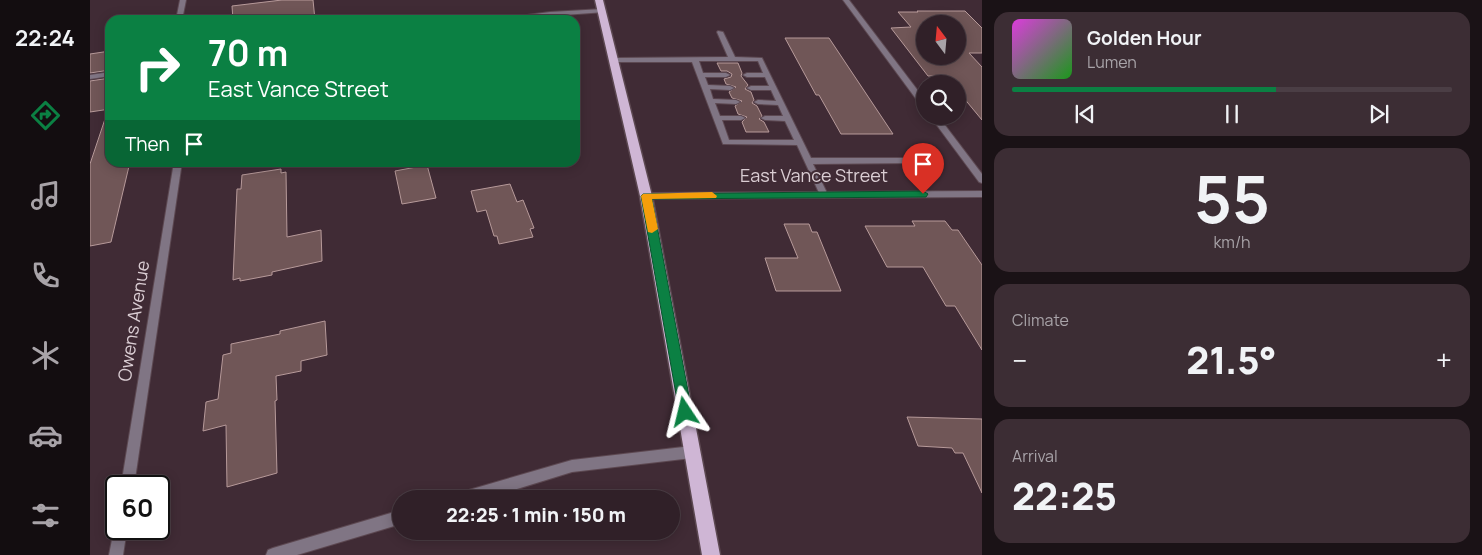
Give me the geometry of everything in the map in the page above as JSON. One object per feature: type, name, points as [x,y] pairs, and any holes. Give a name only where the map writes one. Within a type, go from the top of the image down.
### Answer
[{"type":"main road","points":[[601,6],[646,196],[711,555]]},
{"type":"street","points":[[180,15],[183,0]]},
{"type":"street","points":[[846,0],[916,92]]},
{"type":"street","points":[[542,15],[601,6]]},
{"type":"street","points":[[720,32],[732,59]]},
{"type":"street","points":[[615,60],[760,59],[824,195]]},
{"type":"street","points":[[696,60],[726,142],[800,143]]},
{"type":"street","points":[[90,77],[105,75]]},
{"type":"street","points":[[701,75],[726,75]]},
{"type":"street","points":[[747,75],[768,76]]},
{"type":"street","points":[[705,87],[730,88]]},
{"type":"street","points":[[752,88],[774,88]]},
{"type":"street","points":[[711,101],[736,102]]},
{"type":"street","points":[[758,102],[781,103]]},
{"type":"street","points":[[717,118],[741,118]]},
{"type":"street","points":[[765,118],[788,119]]},
{"type":"street","points":[[941,125],[982,180]]},
{"type":"street","points":[[808,161],[912,161]]},
{"type":"street","name":"Owens Avenue","points":[[129,475],[177,167]]},
{"type":"street","name":"East Vance Street","points":[[646,196],[982,194]]},
{"type":"street","points":[[492,490],[572,466],[692,452]]},
{"type":"street","points":[[273,555],[392,520]]},
{"type":"street","points":[[116,555],[118,540]]},
{"type":"building","points":[[282,0],[313,0],[314,15],[233,15],[232,6]]},
{"type":"building","points":[[965,11],[982,28],[982,53],[969,53],[982,67],[982,120],[966,101],[966,75],[927,75],[920,65],[966,65],[966,15],[916,15],[916,60],[891,28],[911,27],[898,12]]},
{"type":"building","points":[[785,38],[829,38],[893,134],[841,134],[819,95],[816,95]]},
{"type":"building","points":[[105,52],[105,71],[90,73],[90,54]]},
{"type":"building","points":[[717,63],[738,63],[742,73],[741,76],[748,85],[745,89],[751,92],[754,100],[752,103],[757,106],[762,116],[759,119],[764,122],[769,132],[746,132],[742,122],[747,117],[738,114],[735,106],[742,101],[732,98],[729,92],[736,87],[726,84],[724,79],[731,77],[732,74],[727,71],[721,71]]},
{"type":"building","points":[[105,79],[105,110],[90,112],[90,81]]},
{"type":"building","points":[[105,119],[105,167],[129,167],[111,242],[90,246],[90,164]]},
{"type":"building","points":[[428,167],[436,198],[402,204],[395,171]]},
{"type":"building","points":[[281,169],[281,173],[286,172],[287,237],[321,230],[322,261],[272,272],[272,275],[240,281],[240,278],[233,280],[237,189],[241,189],[242,175]]},
{"type":"building","points":[[510,184],[517,202],[523,200],[534,228],[530,229],[533,237],[499,244],[497,236],[494,236],[486,210],[477,212],[471,191]]},
{"type":"building","points":[[912,221],[945,221],[952,230],[958,230],[982,265],[982,350],[955,306],[946,306],[923,267],[887,267],[865,226],[915,226]]},
{"type":"building","points":[[784,224],[809,224],[812,232],[817,232],[841,291],[776,291],[765,258],[798,258]]},
{"type":"building","points":[[325,321],[327,355],[301,361],[301,371],[276,376],[277,473],[227,487],[226,425],[203,431],[206,402],[218,399],[223,355],[231,353],[231,344],[280,334],[280,331]]},
{"type":"building","points":[[907,417],[982,419],[982,493],[963,453],[955,453],[952,448],[918,446]]},
{"type":"slow traffic","points":[[652,229],[646,196],[712,196]]},
{"type":"route","points":[[685,412],[646,196],[923,194]]}]
